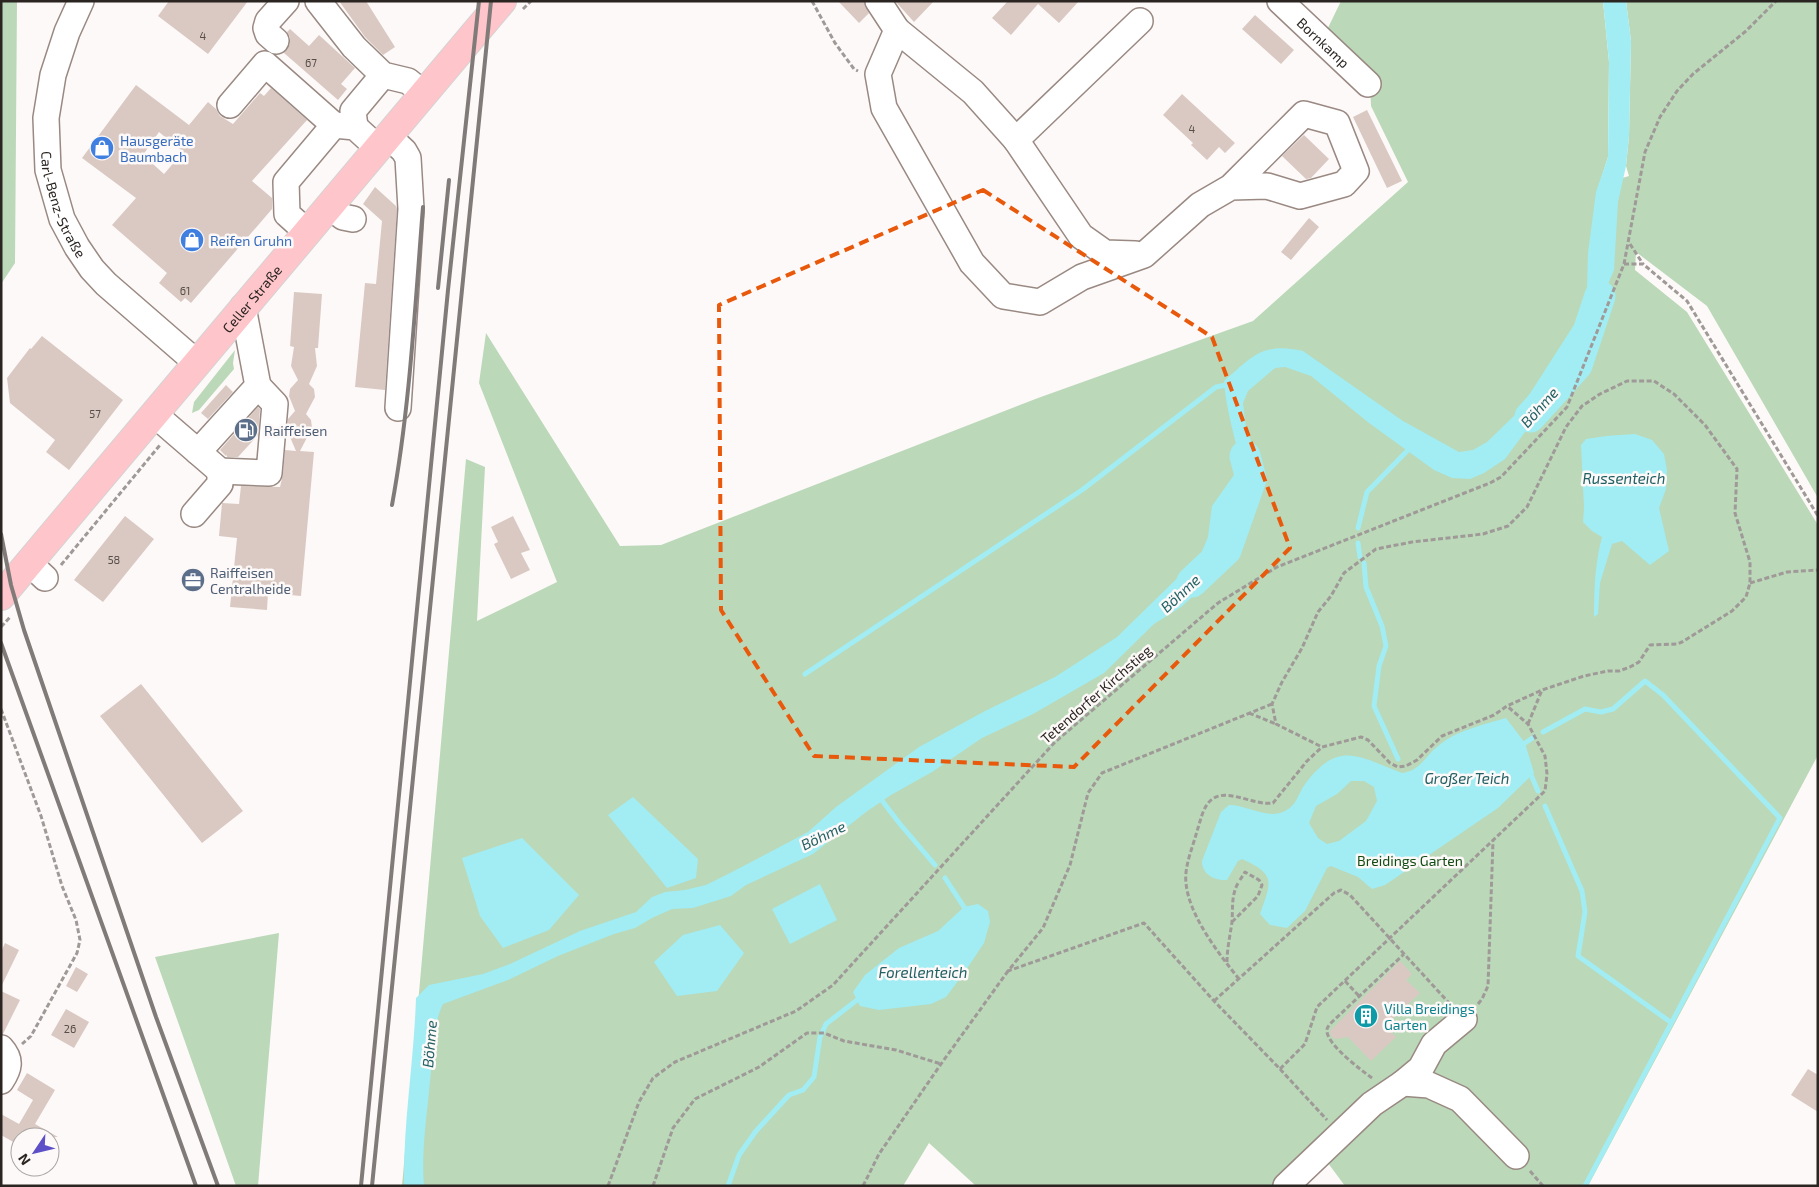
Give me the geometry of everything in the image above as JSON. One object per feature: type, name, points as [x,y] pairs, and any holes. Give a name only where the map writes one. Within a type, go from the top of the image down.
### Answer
[{"type":"main road","name":"Celler Straße","points":[[1,596],[37,571],[161,420],[197,363],[502,1]]},
{"type":"street","name":"Carl-Benz-Straße","points":[[81,1],[67,32],[53,75],[46,118],[48,170],[62,219],[77,247],[92,269],[106,284],[197,363]]},
{"type":"street","points":[[276,41],[268,34],[266,28],[268,22],[286,1]]},
{"type":"street","points":[[318,1],[354,47],[383,75],[408,81],[424,94]]},
{"type":"street","points":[[878,1],[897,30],[973,92],[1016,140],[1082,236],[1105,253],[1144,254]]},
{"type":"street","name":"Bornkamp","points":[[1280,1],[1368,84]]},
{"type":"street","points":[[1016,140],[1140,21]]},
{"type":"street","points":[[897,30],[878,74],[884,108],[972,263],[1003,296],[1040,302],[1082,277],[1144,254],[1200,205],[1231,187],[1304,114],[1338,123],[1356,171],[1344,184],[1300,196],[1267,186],[1231,187]]},
{"type":"street","points":[[230,105],[265,64],[346,115],[383,142],[404,151],[408,158],[411,209],[398,408]]},
{"type":"street","points":[[307,232],[287,214],[286,182],[383,75]]},
{"type":"street","points":[[329,206],[343,217],[353,219]]},
{"type":"street","points":[[161,420],[220,471],[268,473],[275,404],[256,375],[243,307]]},
{"type":"street","points":[[192,447],[256,375]]},
{"type":"street","points":[[194,514],[220,484],[220,471]]},
{"type":"street","points":[[1286,1186],[1372,1104],[1421,1068],[1434,1044],[1464,1019]]},
{"type":"street","points":[[1,1081],[8,1070],[4,1052]]},
{"type":"street","points":[[1397,1087],[1430,1085],[1460,1099],[1516,1156]]},
{"type":"path","points":[[812,1],[835,43],[854,69],[866,75],[878,74]]},
{"type":"path","name":"Tetendorfer Kirchstieg","points":[[608,1186],[639,1102],[653,1078],[675,1062],[796,1011],[834,985],[1055,742],[1218,603],[1277,567],[1490,483],[1501,476],[1567,407],[1624,264],[1645,152],[1660,117],[1677,91],[1693,74],[1746,31],[1776,1]]},
{"type":"path","points":[[1629,244],[1644,264],[1687,301],[1818,516]]},
{"type":"path","points":[[1624,264],[1644,264]]},
{"type":"path","points":[[1239,979],[1207,933],[1191,904],[1186,882],[1188,863],[1208,802],[1215,796],[1227,795],[1266,804],[1273,803],[1307,760],[1322,746],[1361,737],[1368,740],[1390,763],[1398,767],[1406,766],[1417,760],[1442,736],[1494,715],[1507,706],[1542,690],[1584,676],[1630,667],[1639,662],[1650,645],[1677,644],[1682,642],[1732,611],[1746,597],[1750,583],[1750,562],[1735,512],[1737,469],[1705,426],[1674,394],[1654,381],[1627,381],[1600,394],[1582,406],[1566,426],[1527,508],[1508,526],[1483,534],[1412,542],[1376,549],[1344,573],[1331,596],[1318,612],[1302,648],[1282,682],[1272,704],[1276,724]]},
{"type":"path","points":[[37,571],[58,568],[160,447],[161,420]]},
{"type":"path","points":[[1750,583],[1787,572],[1818,570]]},
{"type":"path","points":[[1528,724],[1542,690]]},
{"type":"path","points":[[863,1186],[879,1154],[941,1064],[1008,971],[1043,928],[1070,865],[1088,793],[1102,773],[1272,704]]},
{"type":"path","points":[[1280,1069],[1305,1044],[1317,1007],[1545,791],[1547,774],[1545,756],[1528,724],[1507,706]]},
{"type":"path","points":[[1,709],[41,816],[62,886],[76,920],[80,940],[77,953],[32,1036],[4,1052]]},
{"type":"path","points":[[1250,713],[1322,746]]},
{"type":"path","points":[[1214,1001],[1334,894],[1341,890],[1350,895],[1464,1019],[1482,999],[1488,986],[1493,841]]},
{"type":"path","points":[[1227,963],[1227,946],[1232,922],[1233,892],[1245,872],[1259,880],[1262,885],[1258,896],[1232,922]]},
{"type":"path","points":[[1008,971],[1144,923],[1214,1001],[1280,1069],[1339,1134]]},
{"type":"path","points":[[1397,1087],[1357,1067],[1335,1045],[1327,1034],[1327,1028],[1404,954]]},
{"type":"path","points":[[1344,981],[1359,996]]},
{"type":"path","points":[[653,1186],[673,1128],[695,1099],[759,1067],[806,1033],[822,1033],[844,1041],[896,1050],[941,1064]]},
{"type":"highlighted area","points":[[983,190],[1212,337],[1290,548],[1074,767],[814,756],[721,610],[719,305]]},
{"type":"green space","points":[[1,1],[17,1],[15,263],[1,284]]},
{"type":"green space","name":"Breidings Garten","points":[[1341,1],[1603,1],[1609,62],[1608,157],[1599,185],[1629,176],[1626,166],[1629,136],[1631,41],[1626,1],[1818,1],[1818,498],[1707,306],[1636,252],[1635,270],[1687,312],[1818,525],[1818,755],[1588,1186],[1345,1186],[1325,1159],[1276,1186],[976,1186],[929,1143],[903,1186],[402,1186],[466,459],[485,467],[477,621],[557,582],[479,383],[486,333],[620,546],[661,545],[1038,398],[1253,321],[1408,182],[1371,106],[1370,83],[1326,32]]},
{"type":"green space","points":[[235,350],[234,369],[199,410],[192,413],[194,402]]},
{"type":"green space","points":[[279,933],[258,1186],[236,1186],[155,957]]},
{"type":"water","points":[[1603,1],[1626,1],[1631,41],[1629,136],[1626,166],[1618,202],[1614,270],[1581,349],[1566,370],[1555,392],[1505,459],[1484,473],[1470,479],[1452,478],[1434,470],[1369,423],[1311,376],[1285,367],[1275,368],[1248,391],[1243,403],[1246,427],[1254,450],[1256,474],[1250,488],[1238,505],[1221,558],[1199,591],[1181,607],[1154,624],[1104,673],[1033,714],[982,738],[932,772],[891,795],[866,812],[813,854],[746,885],[731,896],[693,908],[672,909],[635,928],[614,934],[558,956],[508,980],[443,1004],[439,1013],[434,1042],[424,1147],[424,1186],[404,1186],[405,1139],[416,998],[429,985],[483,974],[510,964],[580,931],[636,912],[652,897],[665,892],[706,885],[730,873],[808,832],[836,807],[919,747],[985,711],[1055,677],[1117,637],[1200,556],[1208,537],[1212,506],[1241,465],[1224,381],[1251,358],[1259,353],[1277,348],[1303,351],[1403,421],[1459,452],[1473,450],[1487,442],[1518,412],[1579,317],[1587,290],[1588,253],[1596,192],[1608,157],[1609,62]]},
{"type":"water","name":"Russenteich","points":[[1635,434],[1652,440],[1664,454],[1667,470],[1666,489],[1659,508],[1669,551],[1650,565],[1622,541],[1612,544],[1600,583],[1598,614],[1594,617],[1595,577],[1602,537],[1583,522],[1581,445],[1586,439]]},
{"type":"water","name":"Großer Teich","points":[[1506,718],[1525,743],[1534,773],[1498,808],[1385,885],[1372,889],[1358,877],[1331,866],[1327,868],[1305,911],[1287,928],[1270,925],[1260,914],[1268,887],[1266,875],[1261,870],[1242,859],[1238,861],[1227,880],[1213,878],[1204,870],[1202,861],[1221,812],[1229,805],[1272,814],[1285,811],[1292,806],[1305,784],[1317,770],[1328,761],[1350,756],[1361,758],[1402,773],[1408,772],[1418,766],[1445,740],[1470,729]],"holes":[[[1351,781],[1364,781],[1374,787],[1377,801],[1366,821],[1339,841],[1327,844],[1318,838],[1309,823],[1316,806],[1337,794]]]},
{"type":"water","points":[[633,797],[698,859],[696,878],[667,888],[608,815]]},
{"type":"water","points":[[522,838],[579,895],[549,930],[503,948],[480,916],[462,858]]},
{"type":"water","points":[[820,884],[837,920],[790,944],[772,909]]},
{"type":"water","name":"Forellenteich","points":[[978,904],[988,911],[990,922],[984,943],[946,997],[931,1004],[879,1010],[860,1006],[853,992],[865,975],[899,948],[938,931],[964,907]]},
{"type":"water","points":[[720,925],[744,953],[717,991],[677,996],[654,962],[683,935]]},
{"type":"building","points":[[169,1],[248,1],[208,54],[158,16]]},
{"type":"building","points":[[339,1],[366,1],[395,47],[383,55],[365,37]]},
{"type":"building","points":[[838,1],[864,1],[869,13],[859,23]]},
{"type":"building","points":[[895,1],[934,1],[914,22]]},
{"type":"building","points":[[1008,1],[1079,1],[1059,23],[1038,4],[1011,35],[992,18]]},
{"type":"building","points":[[1255,15],[1294,50],[1281,64],[1242,29]]},
{"type":"building","points":[[290,29],[309,46],[319,35],[355,68],[341,84],[347,89],[338,100],[284,53],[290,44],[290,37],[287,32]]},
{"type":"building","points":[[136,85],[189,125],[208,102],[216,109],[220,116],[233,124],[260,93],[264,96],[271,88],[307,120],[252,181],[272,198],[272,209],[191,303],[185,298],[181,302],[159,283],[167,273],[112,225],[136,198],[82,158]],"holes":[[[159,132],[183,152],[164,174],[143,155]]]},
{"type":"building","points":[[1182,94],[1235,143],[1225,153],[1219,147],[1207,160],[1191,145],[1193,143],[1163,115]]},
{"type":"building","points":[[1367,110],[1402,181],[1387,188],[1353,117]]},
{"type":"building","points":[[1304,135],[1329,159],[1311,178],[1306,179],[1282,156]]},
{"type":"building","points":[[375,187],[397,209],[385,390],[355,387],[365,283],[376,284],[382,221],[363,204]]},
{"type":"building","points":[[1309,218],[1319,227],[1291,260],[1281,252]]},
{"type":"building","points":[[294,292],[322,294],[318,348],[315,348],[317,366],[309,384],[314,389],[315,397],[306,414],[311,420],[312,428],[300,451],[314,452],[301,596],[268,593],[267,610],[230,607],[237,538],[219,536],[222,503],[239,504],[241,486],[280,487],[285,450],[296,451],[287,430],[288,419],[295,411],[289,396],[290,389],[298,380],[291,366],[294,347],[290,346]]},
{"type":"building","points":[[42,336],[123,400],[69,470],[46,452],[55,440],[10,403],[7,378],[30,348]]},
{"type":"building","points":[[226,385],[233,392],[208,419],[201,413]]},
{"type":"building","name":"Raiffeisen","points":[[258,407],[260,409],[258,435],[238,457],[227,457],[220,450]]},
{"type":"building","points":[[125,516],[154,539],[103,602],[74,580]]},
{"type":"building","points":[[513,516],[530,550],[521,553],[530,570],[511,579],[494,544],[498,542],[491,527]]},
{"type":"building","points":[[141,684],[243,811],[202,843],[100,716]]},
{"type":"building","points":[[5,943],[19,950],[1,987],[1,952]]},
{"type":"building","name":"Villa Breidings Garten","points":[[1400,961],[1412,974],[1406,980],[1420,993],[1385,1026],[1396,1037],[1371,1061],[1348,1037],[1336,1039],[1331,1036],[1330,1031]]},
{"type":"building","points":[[76,967],[88,974],[77,992],[66,986]]},
{"type":"building","points":[[1,991],[20,1000],[3,1034],[1,1034]]},
{"type":"building","points":[[66,1009],[89,1022],[74,1048],[51,1035]]},
{"type":"building","points":[[1808,1069],[1818,1075],[1818,1112],[1791,1095]]},
{"type":"building","points":[[27,1073],[55,1090],[35,1124],[40,1127],[10,1127],[10,1140],[1,1135],[1,1114],[19,1124],[33,1100],[17,1090]]},
{"type":"waterway","name":"Böhme","points":[[1530,417],[1577,365],[1600,296]]},
{"type":"waterway","points":[[805,674],[1082,490],[1216,387],[1231,384]]},
{"type":"waterway","points":[[1358,528],[1367,492],[1411,447]]},
{"type":"waterway","name":"Böhme","points":[[1192,582],[1226,550],[1251,479],[1245,456]]},
{"type":"waterway","points":[[1358,543],[1360,557]]},
{"type":"waterway","points":[[1364,563],[1366,587],[1382,626],[1386,646],[1379,666],[1374,706],[1398,759]]},
{"type":"waterway","points":[[1543,732],[1585,709],[1601,712],[1613,709],[1645,681],[1663,695],[1780,818],[1585,1186]]},
{"type":"waterway","points":[[1525,743],[1534,737]]},
{"type":"waterway","points":[[1531,775],[1538,791]]},
{"type":"waterway","points":[[880,798],[935,865]]},
{"type":"waterway","points":[[1545,806],[1582,891],[1585,912],[1578,956],[1669,1021]]},
{"type":"waterway","points":[[945,878],[964,907]]},
{"type":"waterway","points":[[728,1186],[739,1155],[756,1131],[789,1095],[803,1090],[814,1077],[820,1037],[826,1024],[857,1000]]},
{"type":"railway","points":[[361,1186],[448,290],[479,1]]},
{"type":"railway","points":[[372,1186],[491,1]]},
{"type":"railway","points":[[438,288],[449,180]]},
{"type":"railway","points":[[392,505],[408,394],[423,207]]},
{"type":"railway","points":[[1,534],[11,585],[24,630],[156,1017],[218,1186]]},
{"type":"railway","points":[[1,643],[196,1186]]},
{"type":"place","name":"Hausgeräte Baumbach","points":[[102,148]]},
{"type":"place","name":"Reifen Gruhn","points":[[192,240]]},
{"type":"place","name":"Raiffeisen","points":[[246,430]]},
{"type":"place","name":"Raiffeisen Centralheide","points":[[193,580]]},
{"type":"place","name":"Villa Breidings Garten","points":[[1366,1016]]}]
